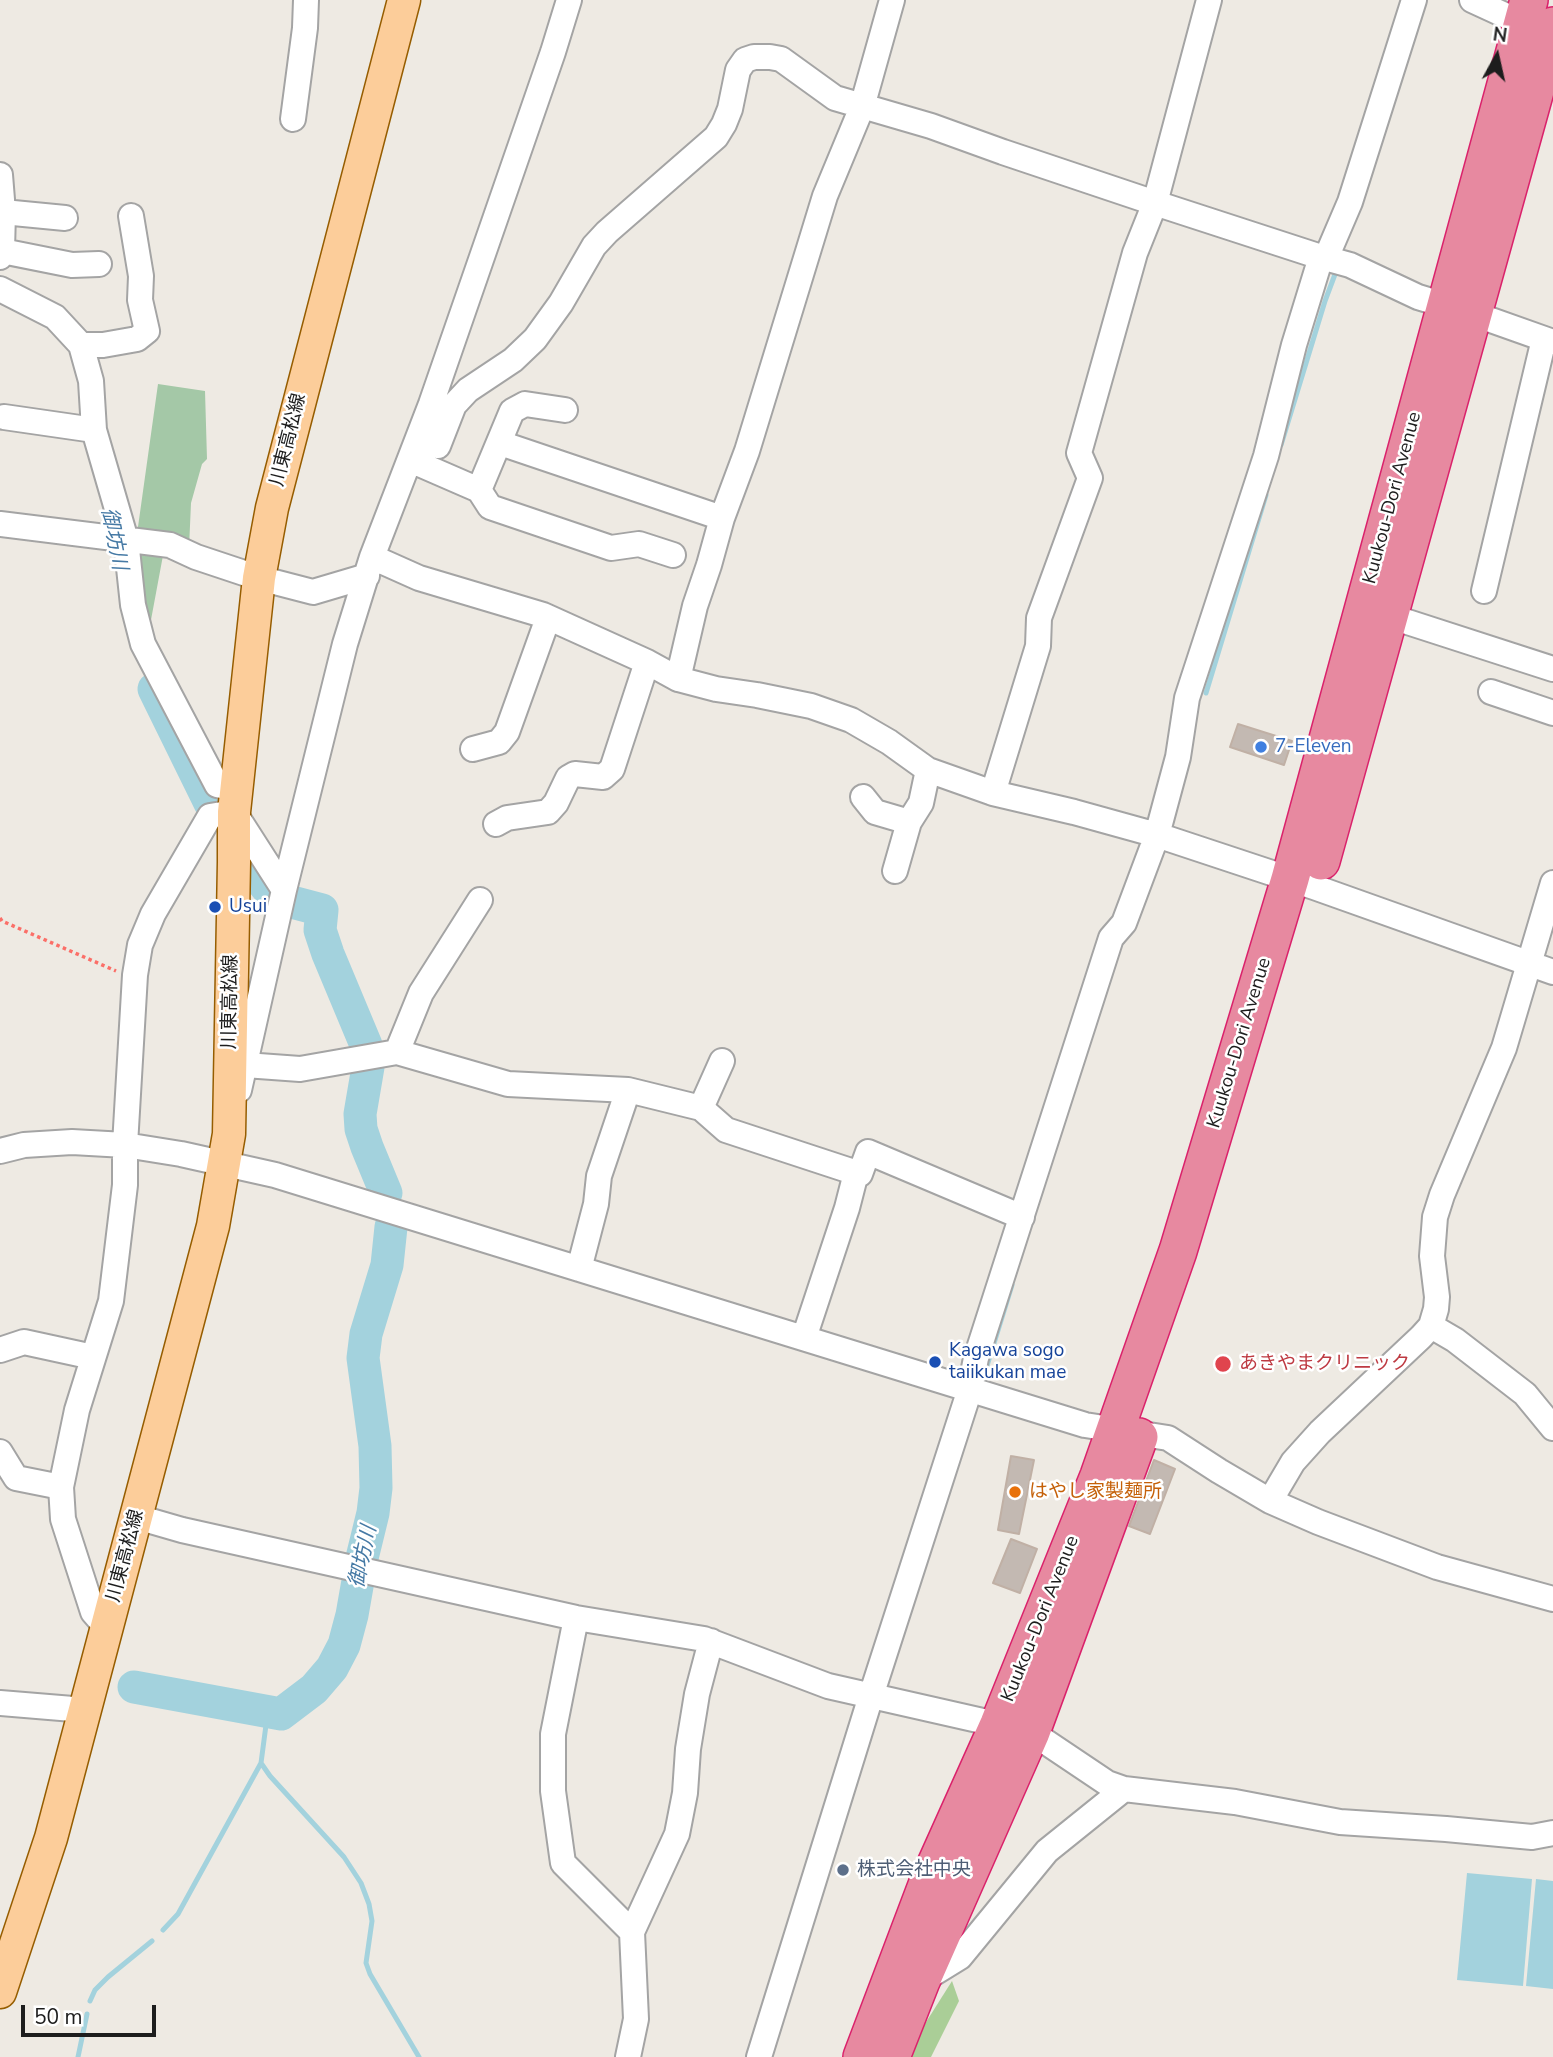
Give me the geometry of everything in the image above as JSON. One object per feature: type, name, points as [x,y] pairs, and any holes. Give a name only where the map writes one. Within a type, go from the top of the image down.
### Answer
[{"type":"highway","name":"Kuukou-Dori Avenue","points":[[891,2057],[1128,1431],[1201,1261],[1302,883],[1541,25]]},
{"type":"highway","name":"Kuukou-Dori Avenue","points":[[1302,883],[1390,616],[1460,310]]},
{"type":"highway","name":"Kuukou-Dori Avenue","points":[[862,2057],[929,1880],[1015,1728]]},
{"type":"main road","name":"川東高松線","points":[[0,1992],[51,1838],[213,1226],[227,1149],[235,800],[259,578],[275,495],[404,0]]},
{"type":"street","points":[[293,119],[306,0]]},
{"type":"street","points":[[227,1149],[284,890],[345,645],[369,567],[549,65],[569,0]]},
{"type":"street","points":[[678,680],[695,606],[722,518],[747,451],[825,196],[862,107],[892,0]]},
{"type":"street","points":[[993,793],[1038,646],[1039,618],[1090,478],[1079,453],[1135,253],[1155,202],[1209,0]]},
{"type":"street","points":[[759,2057],[970,1390],[976,1358],[1111,938],[1124,923],[1157,835],[1178,757],[1187,698],[1266,456],[1294,345],[1323,257],[1350,202],[1414,0]]},
{"type":"street","points":[[1472,0],[1541,25]]},
{"type":"street","points":[[413,450],[438,446],[454,405],[468,390],[513,360],[535,339],[561,303],[594,246],[716,136],[730,109],[737,70],[745,61],[754,57],[770,57],[781,59],[835,98],[931,126],[1350,265],[1418,297],[1549,341],[1484,591]]},
{"type":"street","points":[[0,175],[3,212],[1,254],[72,265],[99,264]]},
{"type":"street","points":[[3,212],[65,218]]},
{"type":"street","points":[[81,345],[103,345],[136,339],[148,331],[140,300],[141,276],[131,216]]},
{"type":"street","points":[[0,289],[55,317],[81,345],[91,381],[89,429],[143,644],[217,785],[235,800],[284,890]]},
{"type":"street","points":[[479,490],[512,411],[525,404],[565,410]]},
{"type":"street","points":[[4,417],[89,429]]},
{"type":"street","points":[[500,443],[722,518]]},
{"type":"street","points":[[413,450],[479,490],[491,507],[611,548],[639,544],[673,555]]},
{"type":"street","points":[[0,524],[170,545],[195,557],[313,592],[369,567],[419,578],[548,618],[647,662],[678,680],[811,706],[851,720],[889,742],[928,770],[993,793],[1157,835],[1553,972]]},
{"type":"street","points":[[1390,616],[1552,657]]},
{"type":"street","points":[[473,749],[499,742],[507,732],[548,618]]},
{"type":"street","points":[[496,824],[507,818],[548,812],[569,778],[575,774],[603,777],[612,769],[647,662]]},
{"type":"street","points":[[1491,692],[1553,713]]},
{"type":"street","points":[[895,871],[909,822],[921,803],[928,770]]},
{"type":"street","points":[[863,797],[875,812],[909,822]]},
{"type":"street","points":[[107,1628],[93,1612],[63,1519],[61,1487],[77,1410],[111,1301],[125,1185],[135,975],[140,945],[153,914],[211,817],[235,800]]},
{"type":"street","points":[[1270,1500],[1293,1462],[1320,1432],[1431,1326],[1437,1297],[1432,1256],[1435,1217],[1504,1048],[1553,883]]},
{"type":"street","points":[[397,1052],[421,993],[480,900]]},
{"type":"street","points":[[245,1065],[299,1069],[397,1052],[508,1084],[628,1090],[701,1108],[726,1130],[856,1173],[860,1174],[867,1152],[1022,1217]]},
{"type":"street","points":[[701,1108],[722,1061]]},
{"type":"street","points":[[579,1269],[596,1204],[599,1176],[628,1090]]},
{"type":"street","points":[[0,1151],[72,1142],[125,1145],[181,1154],[227,1149],[275,1175],[970,1390],[1085,1424],[1168,1438],[1270,1500],[1318,1522],[1437,1567],[1553,1599]]},
{"type":"street","points":[[804,1338],[856,1173]]},
{"type":"street","points":[[1431,1326],[1455,1339],[1525,1394],[1553,1428]]},
{"type":"street","points":[[0,1350],[24,1342],[93,1357]]},
{"type":"street","points":[[0,1452],[16,1478],[61,1487]]},
{"type":"street","points":[[137,1517],[182,1530],[576,1618],[704,1639],[828,1686],[1015,1728],[1107,1783],[1124,1789],[1235,1802],[1340,1822],[1532,1837],[1553,1833]]},
{"type":"street","points":[[576,1618],[553,1734],[553,1791],[563,1863],[632,1931]]},
{"type":"street","points":[[628,2057],[636,2019],[632,1931],[677,1834],[685,1793],[688,1749],[695,1708],[710,1641]]},
{"type":"street","points":[[0,1703],[85,1710]]},
{"type":"street","points":[[921,1981],[960,1957],[1047,1851],[1124,1789]]},
{"type":"path","points":[[0,918],[118,973],[135,975]]},
{"type":"green space","points":[[158,384],[205,391],[207,459],[202,464],[191,503],[189,548],[137,534]]},
{"type":"green space","points":[[136,545],[164,550],[148,636]]},
{"type":"green space","points":[[952,1981],[959,2001],[931,2057],[904,2057]]},
{"type":"water","points":[[1467,1873],[1532,1879],[1523,1986],[1457,1980]]},
{"type":"water","points":[[1536,1879],[1553,1881],[1553,1989],[1526,1986]]},
{"type":"building","points":[[1238,724],[1292,741],[1284,765],[1230,747]]},
{"type":"building","points":[[1011,1456],[1034,1460],[1019,1534],[998,1530]]},
{"type":"building","points":[[1154,1460],[1175,1469],[1150,1534],[1129,1526]]},
{"type":"building","points":[[1011,1539],[1037,1549],[1020,1593],[993,1583]]},
{"type":"waterway","points":[[1281,445],[1337,269]]},
{"type":"waterway","points":[[1206,693],[1266,495]]},
{"type":"waterway","name":"御坊川","points":[[154,689],[210,803]]},
{"type":"waterway","name":"御坊川","points":[[253,870],[275,898]]},
{"type":"waterway","name":"御坊川","points":[[288,901],[322,910],[320,930],[366,1045],[368,1067],[360,1114],[361,1129],[386,1193]]},
{"type":"waterway","name":"御坊川","points":[[134,1687],[281,1714],[314,1689],[332,1668],[344,1645],[352,1615],[373,1513],[376,1488],[375,1446],[363,1358],[366,1334],[387,1265],[391,1227]]},
{"type":"waterway","points":[[986,1369],[1012,1285]]},
{"type":"waterway","points":[[272,1712],[266,1725],[261,1763],[344,1857],[361,1883],[372,1921],[366,1963],[419,2057]]},
{"type":"waterway","points":[[163,1930],[178,1914],[261,1763]]},
{"type":"waterway","points":[[90,2001],[95,1990],[108,1977],[152,1941]]},
{"type":"waterway","points":[[78,2057],[87,2014]]},
{"type":"place","name":"7-Eleven","points":[[1261,747]]},
{"type":"place","name":"Usui","points":[[215,907]]},
{"type":"place","name":"Kagawa sogo taiikukan mae","points":[[935,1362]]},
{"type":"place","name":"あきやまクリニック","points":[[1223,1364]]},
{"type":"place","name":"はやし家製麺所","points":[[1015,1492]]},
{"type":"place","name":"株式会社中央","points":[[843,1870]]}]
